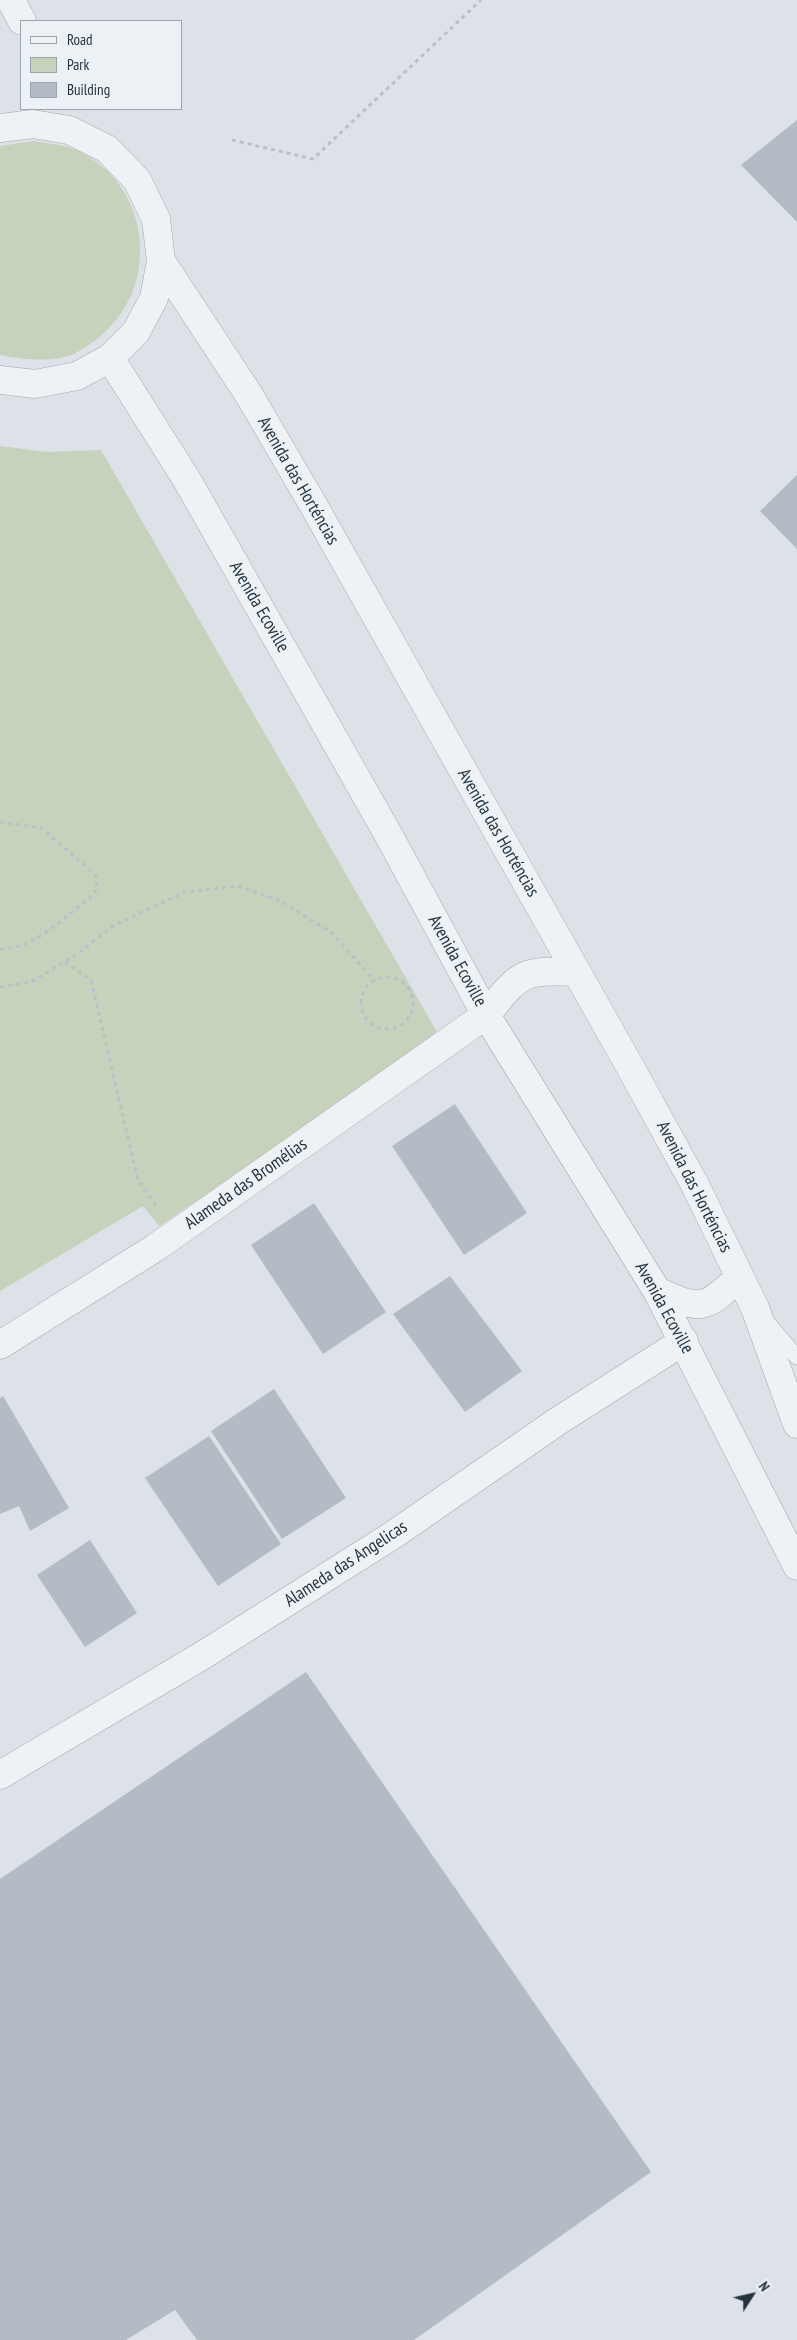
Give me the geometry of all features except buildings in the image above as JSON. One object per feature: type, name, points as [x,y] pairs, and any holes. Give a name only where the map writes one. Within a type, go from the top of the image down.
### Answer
[{"type":"street","points":[[11,0],[21,20]]},
{"type":"street","name":"Avenida das Horténcias","points":[[0,128],[65,120],[108,149],[137,180],[156,219],[161,261],[154,298],[136,332],[110,358],[77,376],[35,384],[0,380]]},
{"type":"street","name":"Avenida das Horténcias","points":[[161,261],[268,428],[577,972],[694,1183],[755,1308],[797,1424]]},
{"type":"street","name":"Avenida Ecoville","points":[[110,358],[186,480],[388,834],[486,1015],[657,1291],[797,1566]]},
{"type":"street","name":"Alameda das Bromélias","points":[[0,1345],[66,1305],[177,1232],[486,1015],[506,991],[522,976],[540,971],[577,972]]},
{"type":"street","points":[[657,1291],[681,1302],[704,1304],[717,1299],[739,1278]]},
{"type":"street","name":"Alameda das Angelicas","points":[[0,1775],[200,1657],[394,1534],[558,1421],[684,1341]]},
{"type":"lane","points":[[755,1308],[797,1357]]},
{"type":"path","points":[[232,140],[313,159],[481,0]]},
{"type":"path","points":[[0,949],[11,949],[31,942],[91,897],[96,890],[97,878],[87,867],[41,828],[1,823]]},
{"type":"path","points":[[0,987],[31,982],[65,962],[114,925],[185,892],[237,886],[281,901],[332,933],[374,980]]},
{"type":"path","points":[[65,962],[91,980],[138,1180],[177,1232]]},
{"type":"path","points":[[388,977],[403,982],[412,994],[413,1008],[407,1021],[394,1029],[379,1028],[366,1019],[361,1006],[364,991],[374,980],[388,977]]},
{"type":"green space","points":[[34,141],[67,147],[93,160],[114,178],[129,201],[138,227],[140,254],[136,281],[126,306],[108,329],[76,353],[64,357],[40,360],[0,355],[0,146]]},
{"type":"green space","points":[[0,446],[46,452],[101,450],[440,1037],[159,1226],[143,1206],[0,1291]]}]
